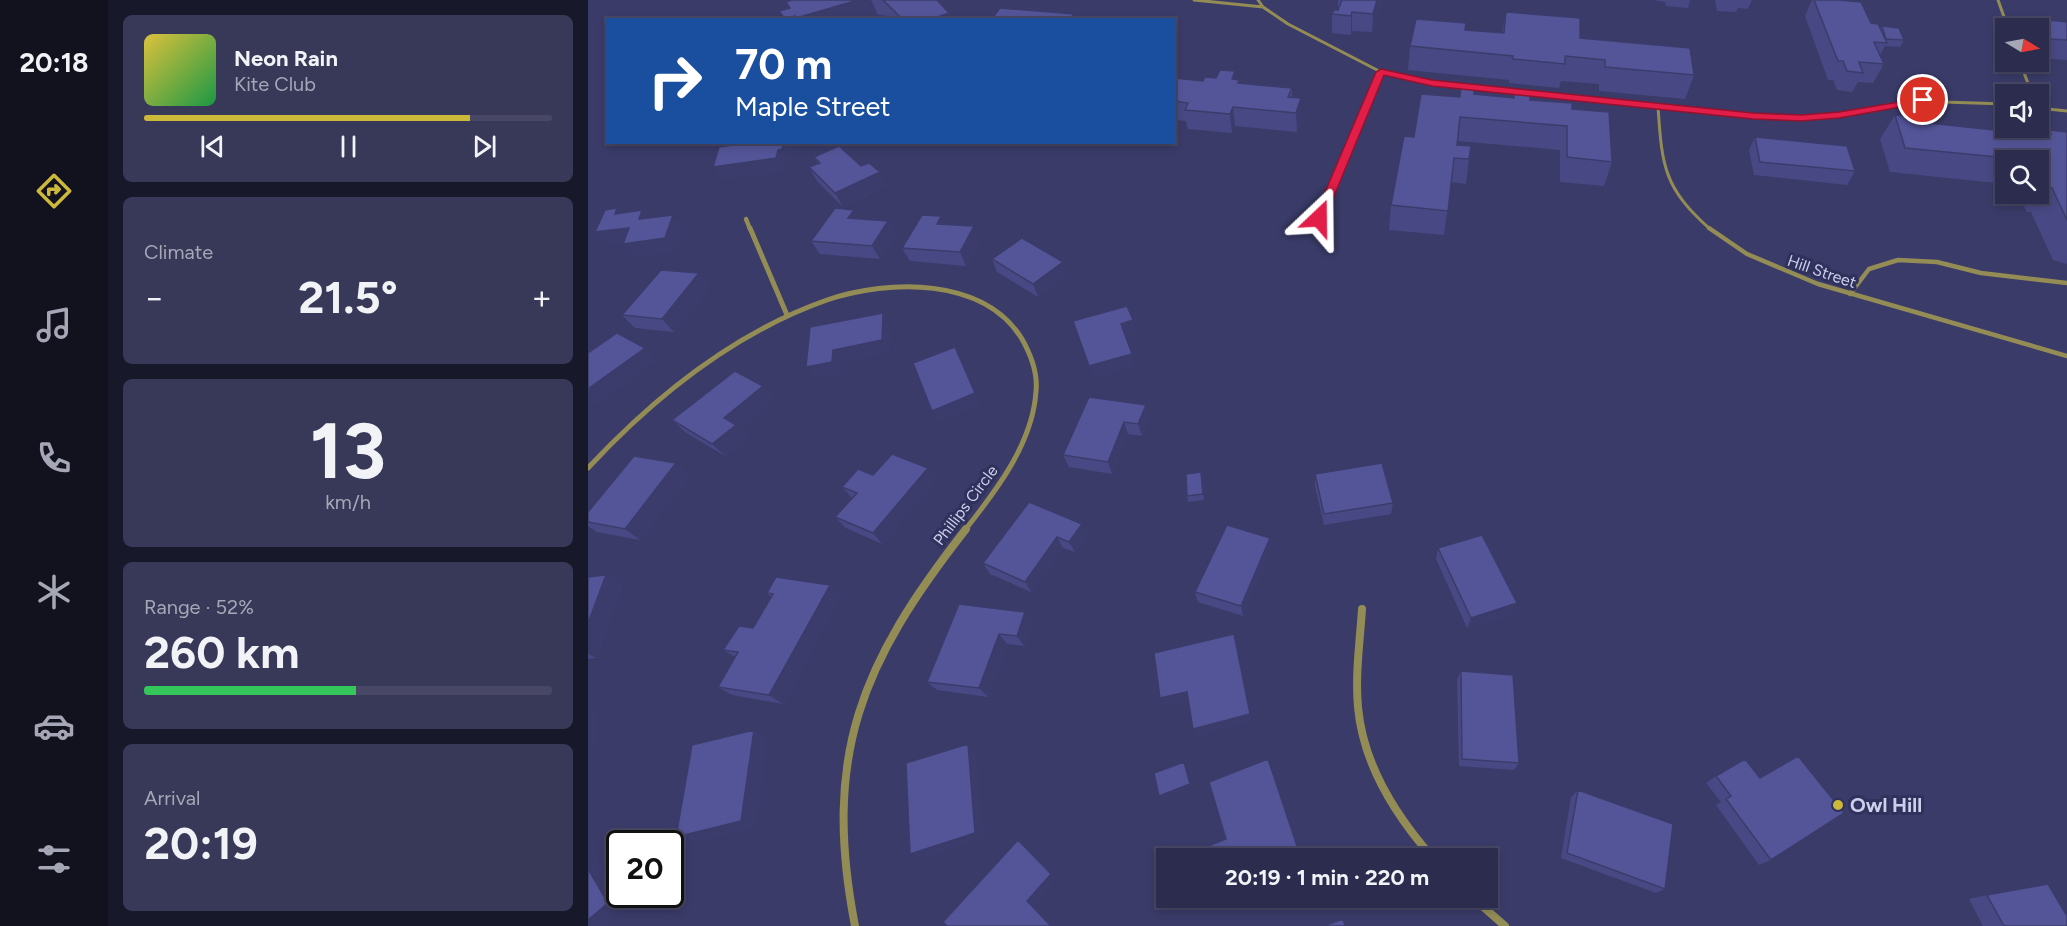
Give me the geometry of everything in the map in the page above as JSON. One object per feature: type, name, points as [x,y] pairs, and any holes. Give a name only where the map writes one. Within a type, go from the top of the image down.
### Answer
[{"type":"street","points":[[746,219],[787,315]]},
{"type":"street","name":"Phillips Circle","points":[[588,468],[630,425],[663,397],[725,351],[787,315],[835,298],[885,289],[935,289],[962,293],[985,303],[1005,316],[1019,332],[1035,372],[1035,394],[1030,422],[1019,451],[1002,483],[903,613],[879,657],[851,737],[842,782],[841,833],[847,888],[855,926]]},
{"type":"street","points":[[1362,609],[1358,706],[1362,737],[1389,800],[1425,848]]},
{"type":"street","points":[[1485,908],[1505,926]]},
{"type":"lane","points":[[1194,0],[1263,7]]},
{"type":"lane","points":[[1258,0],[1263,7],[1288,24],[1381,72],[1432,83],[1658,107],[1801,118],[1839,115],[1911,101],[1995,103]]},
{"type":"lane","points":[[1998,0],[2004,18]]},
{"type":"lane","points":[[1319,218],[1381,72]]},
{"type":"lane","name":"Hill Street","points":[[1658,107],[1662,159],[1669,182],[1686,208],[1711,231],[1760,261],[1807,281],[2067,356]]},
{"type":"lane","points":[[2049,109],[2067,111]]},
{"type":"lane","points":[[1850,294],[1869,269],[1898,260],[1937,262],[1981,273],[2067,283]]},
{"type":"building","points":[[792,0],[858,0],[796,18],[795,16],[784,18],[779,11],[790,8],[786,2]]},
{"type":"building","points":[[883,0],[937,0],[949,13],[935,18],[901,18]]},
{"type":"building","points":[[1342,0],[1377,0],[1373,14],[1352,12],[1351,16],[1332,14],[1334,10],[1338,10]]},
{"type":"building","points":[[1814,0],[1861,2],[1871,23],[1878,24],[1887,43],[1874,42],[1884,64],[1859,62],[1863,73],[1847,71],[1843,61],[1838,61]]},
{"type":"building","points":[[1000,8],[1074,14],[1071,18],[992,18]]},
{"type":"building","points":[[1506,12],[1580,18],[1580,38],[1690,48],[1694,75],[1605,67],[1605,60],[1565,56],[1565,64],[1513,59],[1513,56],[1410,46],[1416,19],[1466,23],[1465,30],[1504,33]]},
{"type":"building","points":[[2049,20],[2067,22],[2067,40],[2050,39]]},
{"type":"building","points":[[1882,26],[1899,28],[1904,40],[1886,39]]},
{"type":"building","points":[[1220,70],[1235,71],[1232,79],[1239,80],[1238,83],[1292,88],[1288,97],[1301,98],[1296,113],[1233,107],[1230,114],[1185,110],[1188,103],[1176,101],[1176,78],[1203,81],[1205,77],[1216,78]]},
{"type":"building","points":[[1461,86],[1474,88],[1474,94],[1514,98],[1514,93],[1530,94],[1530,100],[1572,103],[1572,109],[1609,112],[1612,162],[1567,157],[1567,126],[1460,117],[1457,145],[1471,146],[1469,159],[1454,158],[1448,211],[1391,205],[1404,136],[1414,137],[1421,94],[1460,97]]},
{"type":"building","points":[[1895,115],[1919,117],[1920,122],[1995,130],[1995,138],[2049,138],[2049,134],[2051,134],[2049,130],[2067,132],[2067,220],[2052,188],[2049,187],[2049,150],[1995,150],[1995,157],[1905,148]]},
{"type":"building","points":[[1755,137],[1847,146],[1855,171],[1760,162]]},
{"type":"building","points":[[739,144],[783,144],[782,149],[778,150],[776,158],[713,167],[719,147]]},
{"type":"building","points":[[839,146],[861,166],[869,163],[880,172],[835,193],[809,167],[820,163],[814,157]]},
{"type":"building","points":[[617,208],[615,214],[642,210],[639,219],[673,215],[665,238],[623,244],[629,228],[595,232],[605,210]]},
{"type":"building","points":[[835,208],[854,210],[848,218],[888,221],[872,246],[811,241]]},
{"type":"building","points":[[922,215],[941,216],[937,224],[974,226],[960,252],[902,248]]},
{"type":"building","points":[[1022,238],[1063,262],[1033,284],[992,259]]},
{"type":"building","points":[[661,270],[699,273],[662,319],[622,315]]},
{"type":"building","points":[[1127,306],[1133,320],[1121,324],[1132,354],[1089,366],[1073,321]]},
{"type":"building","points":[[883,313],[882,340],[833,350],[832,362],[806,367],[810,327]]},
{"type":"building","points":[[617,333],[645,348],[588,389],[588,353]]},
{"type":"building","points":[[955,347],[975,393],[932,411],[913,363]]},
{"type":"building","points":[[735,371],[763,386],[724,418],[736,425],[712,444],[672,420]]},
{"type":"building","points":[[1089,397],[1146,405],[1138,424],[1124,422],[1108,462],[1063,455]]},
{"type":"building","points":[[892,454],[928,468],[873,533],[835,517],[857,493],[842,487],[858,469],[873,475]]},
{"type":"building","points":[[634,456],[676,463],[625,529],[588,522],[588,512]]},
{"type":"building","points":[[1382,463],[1393,503],[1324,514],[1315,474]]},
{"type":"building","points":[[1201,472],[1203,494],[1187,496],[1186,474]]},
{"type":"building","points":[[1029,502],[1082,524],[1069,542],[1057,537],[1025,582],[983,563]]},
{"type":"building","points":[[1227,525],[1270,538],[1241,606],[1195,592]]},
{"type":"building","points":[[1482,535],[1517,603],[1471,618],[1438,548]]},
{"type":"building","points":[[606,575],[588,623],[588,577]]},
{"type":"building","points":[[776,577],[830,585],[769,695],[718,687],[738,652],[723,650],[739,626],[753,628],[773,594],[767,593]]},
{"type":"building","points":[[959,604],[1025,612],[1017,636],[999,634],[979,688],[927,682]]},
{"type":"building","points":[[1234,634],[1250,714],[1193,729],[1187,692],[1160,698],[1154,653]]},
{"type":"building","points":[[1461,671],[1513,675],[1519,763],[1462,759]]},
{"type":"building","points":[[754,730],[741,821],[684,835],[684,830],[677,830],[692,745]]},
{"type":"building","points":[[968,744],[975,833],[910,854],[906,763]]},
{"type":"building","points":[[1798,756],[1844,813],[1771,860],[1726,799],[1731,796],[1716,776],[1745,759],[1760,778]]},
{"type":"building","points":[[1268,759],[1298,848],[1203,848],[1226,839],[1209,782]]},
{"type":"building","points":[[1184,762],[1190,784],[1159,796],[1154,773]]},
{"type":"building","points":[[1578,790],[1673,824],[1665,889],[1567,853]]},
{"type":"building","points":[[1018,840],[1051,874],[1027,901],[1051,926],[947,926],[943,922]]},
{"type":"building","points":[[588,869],[606,900],[606,905],[588,920]]},
{"type":"building","points":[[2048,884],[2067,916],[2067,926],[2004,926],[1987,895]]},
{"type":"building","points":[[1343,919],[1345,926],[1324,926]]},
{"type":"place","name":"Owl Hill","points":[[1838,805]]},
{"type":"route","points":[[1319,218],[1381,72],[1432,83],[1753,116],[1801,118],[1839,115],[1923,100]]}]
